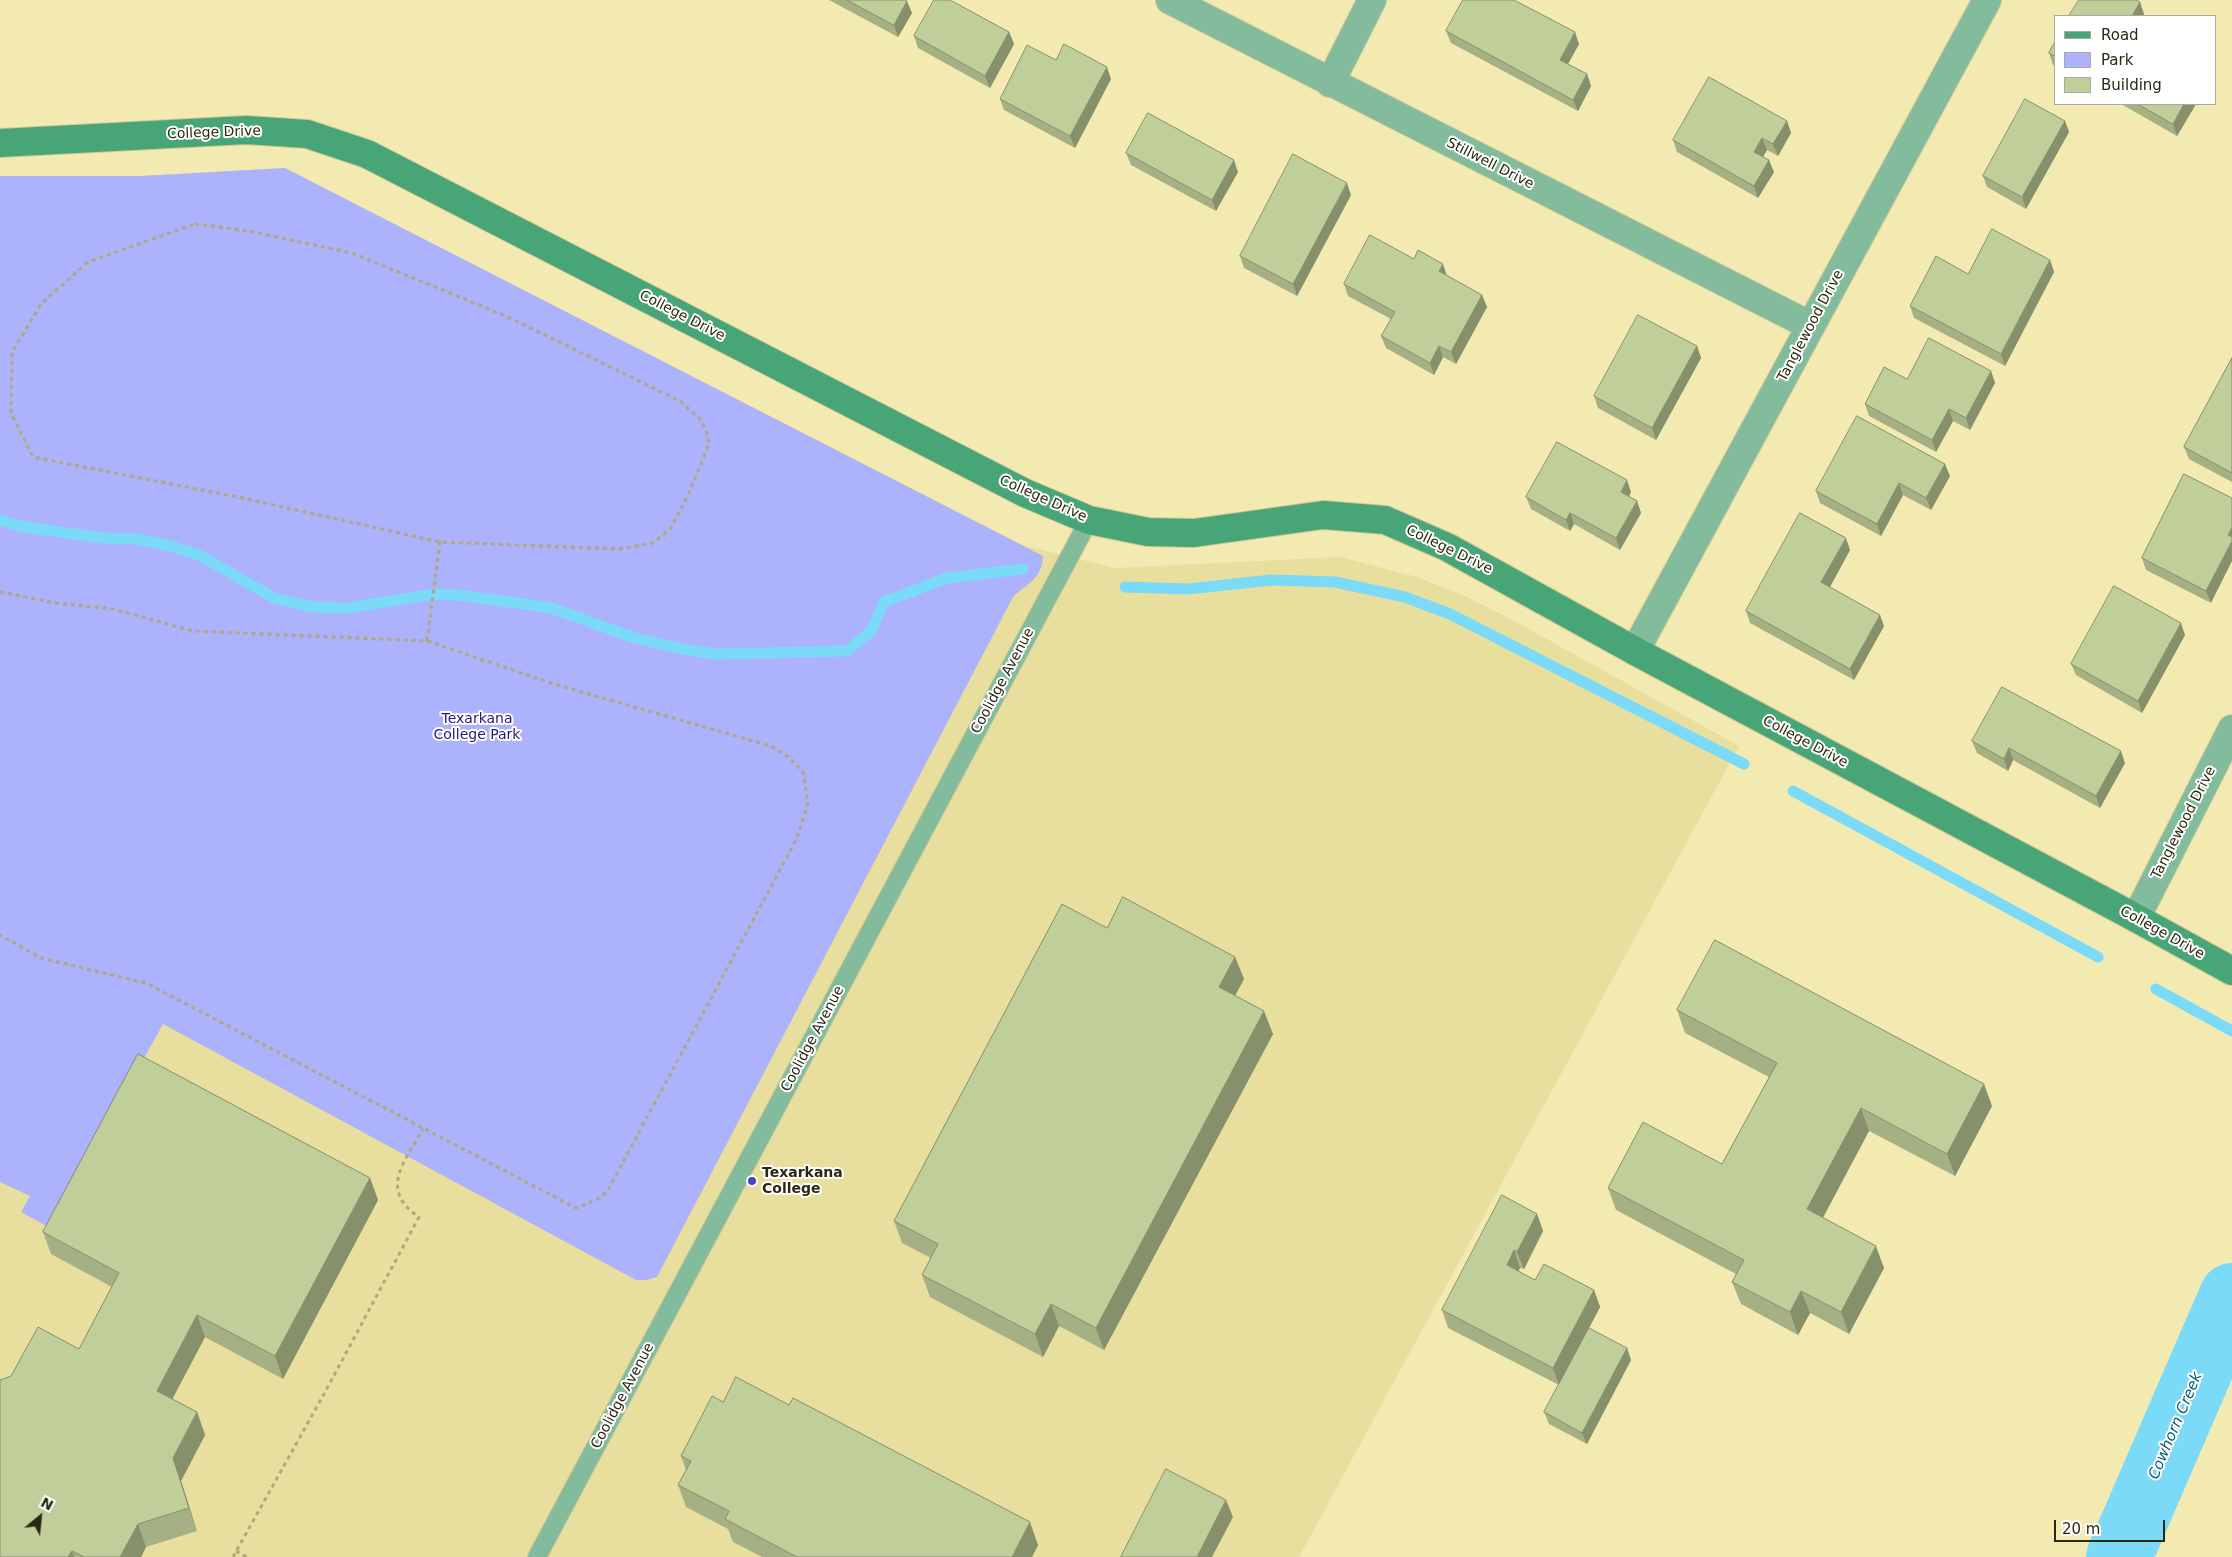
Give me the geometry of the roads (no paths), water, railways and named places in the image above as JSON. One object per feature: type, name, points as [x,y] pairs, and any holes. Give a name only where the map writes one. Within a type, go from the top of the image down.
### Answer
[{"type":"street","name":"Stillwell Drive","points":[[1170,0],[1811,326]]},
{"type":"street","points":[[1330,83],[1372,0]]},
{"type":"street","name":"Tanglewood Drive","points":[[1635,651],[1987,0]]},
{"type":"street","name":"College Drive","points":[[0,143],[246,130],[308,134],[367,154],[1016,489],[1089,520],[1148,532],[1194,533],[1323,515],[1385,520],[1448,546],[1635,651],[2232,971]]},
{"type":"street","name":"Tanglewood Drive","points":[[2136,918],[2232,729]]},
{"type":"lane","name":"Coolidge Avenue","points":[[537,1557],[1089,520]]},
{"type":"waterway","points":[[0,520],[24,527],[104,538],[135,539],[168,545],[201,556],[274,598],[312,607],[348,608],[435,594],[467,596],[551,608],[635,638],[682,649],[717,654],[847,651],[871,631],[884,602],[947,578],[1023,569]]},
{"type":"waterway","points":[[1125,587],[1188,589],[1272,580],[1335,582],[1405,597],[1450,614],[1744,764]]},
{"type":"waterway","points":[[1793,791],[2098,957]]},
{"type":"waterway","points":[[2156,989],[2232,1031]]},
{"type":"waterway","name":"Cowhorn Creek","points":[[2119,1557],[2232,1296]]},
{"type":"place","name":"Texarkana College","points":[[752,1181]]},
{"type":"park label","name":"Texarkana College Park","points":[[477,728]]}]
